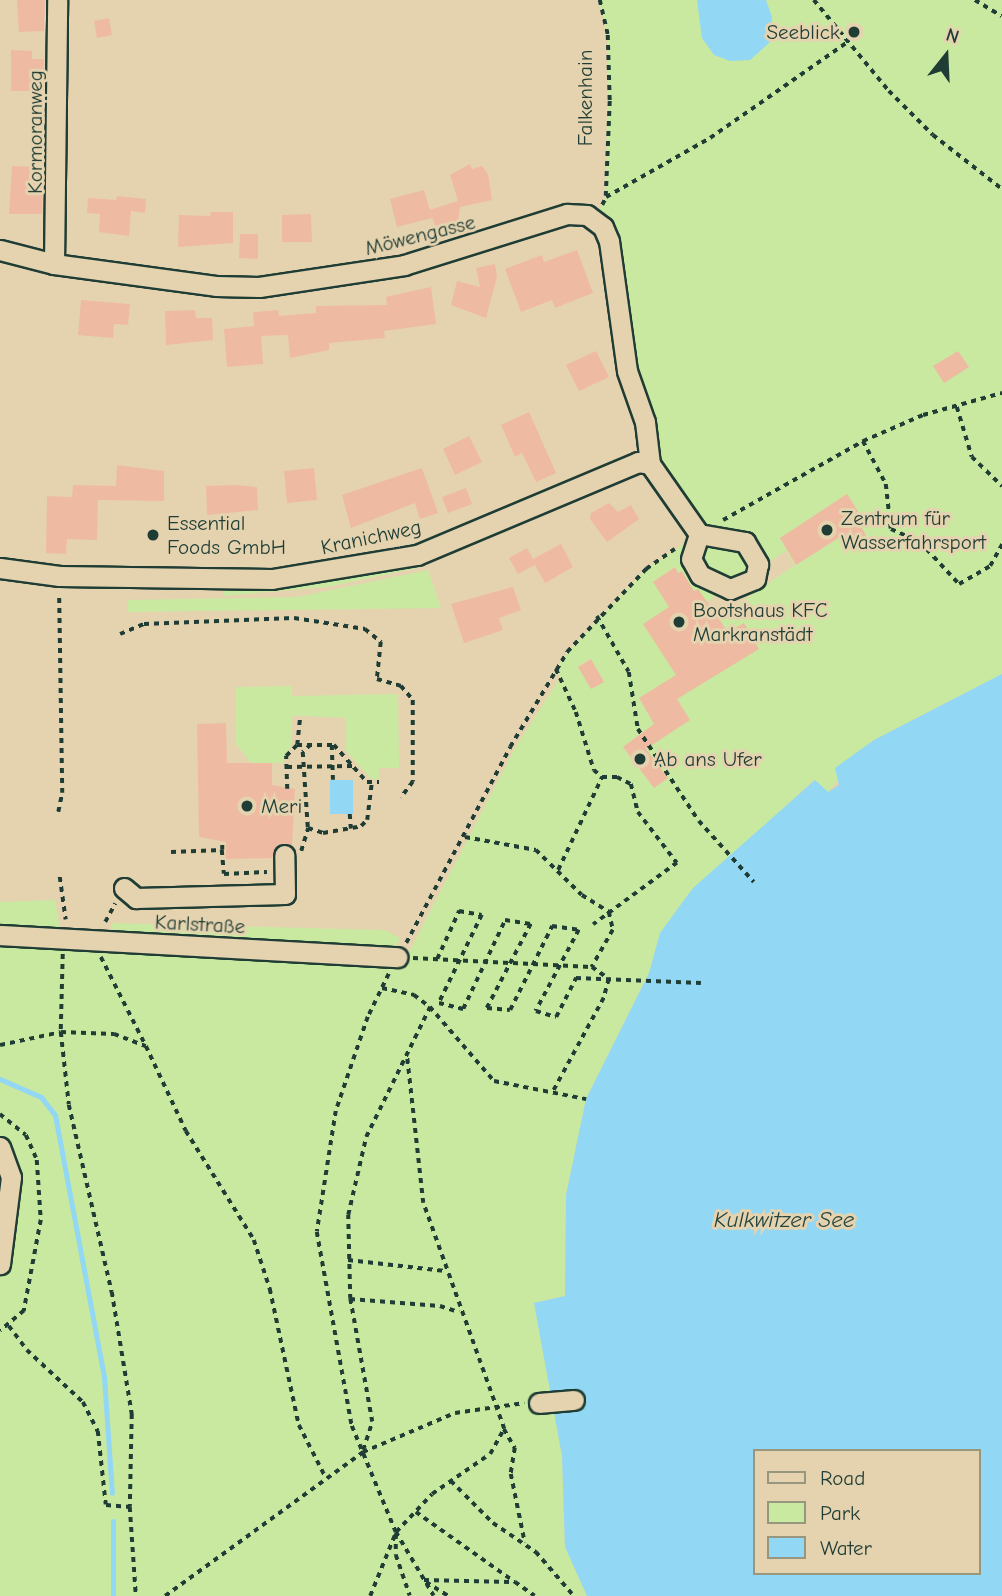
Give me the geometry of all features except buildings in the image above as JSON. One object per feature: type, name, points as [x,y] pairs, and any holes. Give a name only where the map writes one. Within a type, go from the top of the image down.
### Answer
[{"type":"street","name":"Kormoranweg","points":[[54,264],[57,0]]},
{"type":"street","name":"Möwengasse","points":[[0,250],[54,264],[216,286],[260,288],[404,265],[567,214],[594,219]]},
{"type":"street","points":[[594,219],[609,241],[627,371],[645,422],[650,464],[699,534]]},
{"type":"street","name":"Kranichweg","points":[[0,568],[59,576],[272,579],[417,555],[638,462],[650,464]]},
{"type":"street","points":[[124,888],[136,898],[285,894],[284,855]]},
{"type":"street","name":"Karlstraße","points":[[0,934],[397,957]]},
{"type":"street","points":[[0,1147],[11,1177],[0,1264]]},
{"type":"street","points":[[539,1402],[574,1399]]},
{"type":"path","name":"Falkenhain","points":[[600,0],[608,35],[610,101],[606,197]]},
{"type":"path","points":[[814,0],[846,43],[933,135],[1002,189]]},
{"type":"path","points":[[975,0],[1002,16]]},
{"type":"path","points":[[594,219],[606,197],[710,138],[846,43]]},
{"type":"path","points":[[434,1596],[396,1532],[352,1426],[317,1232],[336,1111],[382,988],[556,669],[597,616],[646,569],[699,534],[863,441],[923,415],[1002,393]]},
{"type":"path","points":[[957,407],[972,457],[1002,486]]},
{"type":"path","points":[[863,441],[887,484],[891,529],[920,542],[959,584],[990,566],[1001,545]]},
{"type":"path","points":[[58,813],[62,793],[59,576]]},
{"type":"path","points":[[597,616],[629,672],[638,729],[699,821],[754,882]]},
{"type":"path","points":[[120,634],[144,624],[294,618],[365,629],[381,642],[377,679],[401,686],[413,700],[413,782],[401,798]]},
{"type":"path","points":[[556,669],[576,712],[594,770],[602,777],[617,777],[631,784],[638,812],[677,863],[593,925]]},
{"type":"path","points":[[287,789],[286,756],[297,744],[300,716]]},
{"type":"path","points":[[297,744],[332,745],[372,782],[379,782]]},
{"type":"path","points":[[311,745],[303,752],[308,828],[323,833],[351,829],[367,820],[372,782]]},
{"type":"path","points":[[332,745],[333,780]]},
{"type":"path","points":[[287,767],[352,766]]},
{"type":"path","points":[[558,870],[602,777]]},
{"type":"path","points":[[350,814],[351,829]]},
{"type":"path","points":[[465,837],[536,850],[582,895],[609,912],[613,930],[592,967]]},
{"type":"path","points":[[222,843],[224,874],[267,872]]},
{"type":"path","points":[[171,852],[222,850]]},
{"type":"path","points":[[60,877],[67,939],[61,1032],[69,1105],[112,1292],[132,1414],[130,1507],[136,1596]]},
{"type":"path","points":[[124,888],[98,941],[186,1131],[254,1240],[270,1289],[299,1425],[325,1476]]},
{"type":"path","points":[[437,959],[459,911],[482,915],[439,1003],[463,1009],[505,920],[531,924],[487,1009],[510,1010],[552,926],[579,930],[536,1011],[556,1017],[576,978],[701,983]]},
{"type":"path","points":[[397,957],[592,967],[609,979]]},
{"type":"path","points":[[553,1092],[604,998],[609,979]]},
{"type":"path","points":[[382,988],[414,995],[430,1007],[494,1081],[586,1099]]},
{"type":"path","points":[[363,1452],[372,1422],[350,1299],[348,1215],[366,1137],[430,1007]]},
{"type":"path","points":[[0,1045],[61,1032],[114,1034],[146,1046]]},
{"type":"path","points":[[407,1057],[423,1203],[459,1312],[504,1429],[515,1448],[511,1474],[525,1543]]},
{"type":"path","points":[[0,1114],[26,1135],[37,1160],[41,1220],[24,1311],[0,1331]]},
{"type":"path","points":[[348,1261],[445,1271]]},
{"type":"path","points":[[350,1299],[440,1306],[459,1312]]},
{"type":"path","points":[[9,1326],[27,1350],[83,1402],[98,1431],[106,1505],[130,1507]]},
{"type":"path","points":[[165,1596],[325,1476],[363,1452],[455,1413],[496,1404],[539,1402]]},
{"type":"path","points":[[370,1596],[396,1532],[451,1481],[489,1454],[504,1429]]},
{"type":"path","points":[[451,1481],[493,1523],[525,1543],[574,1596]]},
{"type":"path","points":[[416,1512],[536,1596]]},
{"type":"path","points":[[396,1532],[396,1555],[410,1596]]},
{"type":"path","points":[[424,1580],[515,1582]]},
{"type":"path","points":[[424,1580],[448,1596]]},
{"type":"green space","points":[[598,0],[1002,0],[1002,674],[874,740],[828,792],[814,780],[722,865],[657,943],[649,973],[586,1099],[566,1195],[565,1296],[534,1303],[562,1456],[565,1547],[587,1596],[0,1596],[0,935],[409,952],[515,748],[560,678],[556,669],[567,652],[646,569],[699,534],[650,464],[594,219],[606,197],[608,35]],"holes":[[[786,551],[795,565],[716,619],[707,602]]]},
{"type":"green space","points":[[422,561],[423,566],[413,569],[327,587],[223,596],[223,590],[320,583]]},
{"type":"green space","points":[[428,570],[441,608],[128,612],[128,600],[297,597]]},
{"type":"green space","points":[[292,686],[292,696],[398,694],[399,768],[379,768],[379,779],[371,779],[346,751],[346,718],[308,716],[292,716],[292,743],[283,763],[251,763],[236,744],[236,687]]},
{"type":"green space","points":[[55,900],[60,929],[0,927],[0,902]]},
{"type":"green space","points":[[112,923],[385,930],[400,938],[396,946],[375,948],[113,934]]},
{"type":"water","points":[[697,0],[766,0],[772,17],[770,42],[750,60],[730,61],[714,55],[702,38]]},
{"type":"water","name":"Kulkwitzer See","points":[[1002,674],[1002,1596],[587,1596],[565,1547],[562,1456],[534,1303],[565,1296],[566,1195],[586,1099],[649,973],[660,933],[693,888],[815,780],[828,792],[839,785],[835,768],[874,740]]},
{"type":"water","points":[[330,780],[353,780],[353,814],[330,814]]},
{"type":"waterway","points":[[0,1079],[41,1097],[55,1115],[104,1377],[112,1493]]},
{"type":"waterway","points":[[113,1521],[113,1596]]},
{"type":"place","name":"Seeblick","points":[[854,32]]},
{"type":"place","name":"Zentrum für Wasserfahrsport","points":[[827,530]]},
{"type":"place","name":"Essential Foods GmbH","points":[[153,535]]},
{"type":"place","name":"Bootshaus KFC Markranstädt","points":[[679,622]]},
{"type":"place","name":"Ab ans Ufer","points":[[640,759]]},
{"type":"place","name":"Meri","points":[[247,806]]}]
